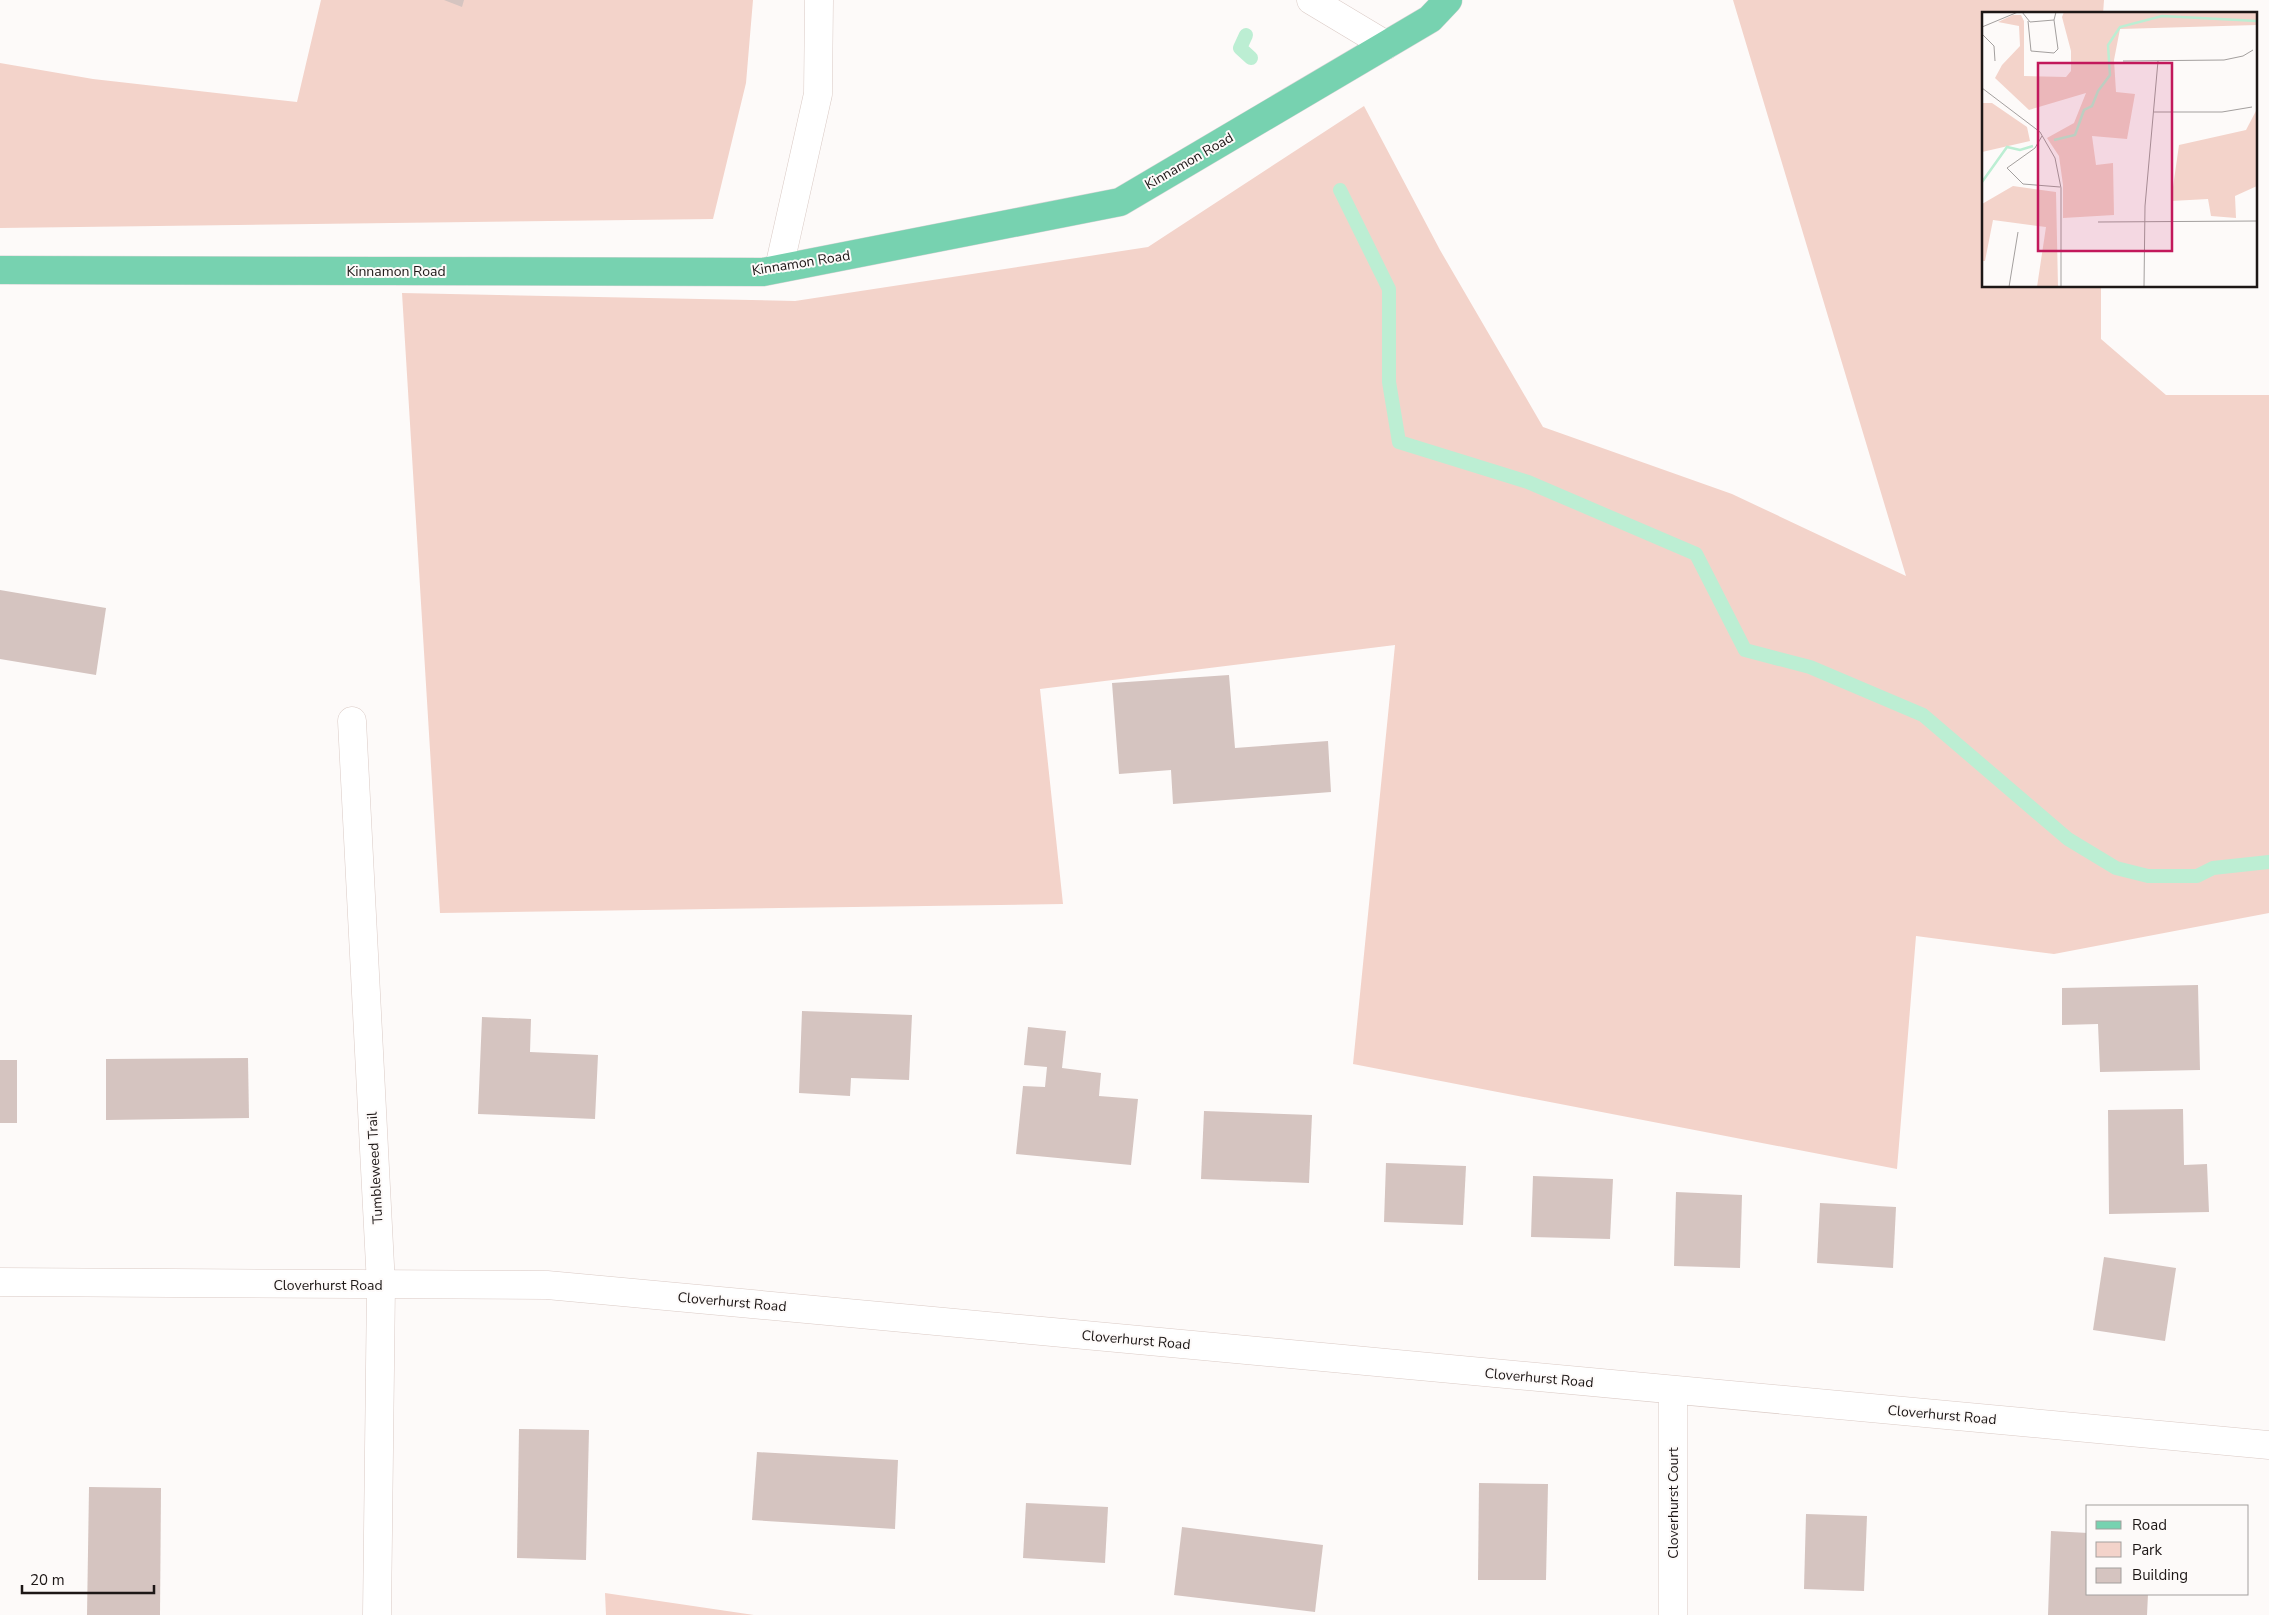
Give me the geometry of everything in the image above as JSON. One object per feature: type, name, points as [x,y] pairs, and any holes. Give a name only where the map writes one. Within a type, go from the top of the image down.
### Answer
[{"type":"main road","name":"Kinnamon Road","points":[[0,270],[762,272],[1120,202],[1430,19],[1448,0]]},
{"type":"street","points":[[779,268],[818,94],[819,0]]},
{"type":"street","points":[[1310,0],[1386,45]]},
{"type":"street","name":"Tumbleweed Trail","points":[[352,721],[381,1285],[377,1615]]},
{"type":"street","name":"Cloverhurst Road","points":[[0,1282],[548,1285],[2269,1445]]},
{"type":"street","name":"Cloverhurst Court","points":[[1673,1391],[1673,1615]]},
{"type":"green space","points":[[321,0],[753,0],[746,83],[713,219],[0,228],[0,63],[93,79],[297,102]]},
{"type":"green space","points":[[1733,0],[2104,0],[2103,12],[1982,12],[1982,288],[2101,288],[2101,339],[2166,395],[2269,395],[2269,913],[2054,954],[1916,936],[1897,1169],[1353,1064],[1395,645],[1040,689],[1063,904],[440,913],[402,293],[795,301],[1148,247],[1364,106],[1440,250],[1543,427],[1732,494],[1906,576]]},
{"type":"green space","points":[[605,1593],[754,1615],[606,1615]]},
{"type":"building","points":[[444,0],[464,0],[462,7]]},
{"type":"building","points":[[0,590],[106,608],[96,675],[0,659]]},
{"type":"building","points":[[1229,675],[1235,748],[1328,741],[1331,792],[1173,804],[1171,770],[1119,774],[1112,683]]},
{"type":"building","points":[[2198,985],[2200,1070],[2100,1072],[2098,1024],[2062,1025],[2062,988]]},
{"type":"building","points":[[802,1011],[912,1015],[909,1080],[851,1078],[850,1096],[799,1093]]},
{"type":"building","points":[[482,1017],[531,1019],[530,1052],[598,1055],[595,1119],[478,1114]]},
{"type":"building","points":[[1028,1027],[1066,1031],[1062,1068],[1101,1073],[1099,1096],[1138,1099],[1131,1165],[1016,1154],[1023,1086],[1045,1087],[1047,1067],[1024,1065]]},
{"type":"building","points":[[248,1058],[249,1118],[106,1120],[106,1059]]},
{"type":"building","points":[[0,1060],[17,1060],[17,1123],[0,1123]]},
{"type":"building","points":[[2183,1109],[2184,1165],[2207,1164],[2209,1212],[2109,1214],[2108,1110]]},
{"type":"building","points":[[1204,1111],[1312,1115],[1309,1183],[1201,1179]]},
{"type":"building","points":[[1386,1163],[1466,1166],[1463,1225],[1384,1222]]},
{"type":"building","points":[[1533,1176],[1613,1179],[1610,1239],[1531,1237]]},
{"type":"building","points":[[1676,1192],[1742,1195],[1740,1268],[1674,1266]]},
{"type":"building","points":[[1820,1203],[1896,1207],[1893,1268],[1817,1263]]},
{"type":"building","points":[[2104,1257],[2176,1268],[2165,1341],[2093,1330]]},
{"type":"building","points":[[519,1429],[589,1430],[586,1560],[517,1558]]},
{"type":"building","points":[[757,1452],[898,1460],[895,1529],[752,1520]]},
{"type":"building","points":[[1479,1483],[1548,1484],[1546,1580],[1478,1580]]},
{"type":"building","points":[[89,1487],[161,1488],[160,1615],[87,1615]]},
{"type":"building","points":[[1026,1503],[1108,1507],[1105,1563],[1023,1558]]},
{"type":"building","points":[[1806,1514],[1867,1516],[1864,1591],[1804,1589]]},
{"type":"building","points":[[1182,1527],[1323,1545],[1315,1612],[1174,1595]]},
{"type":"building","points":[[2051,1531],[2086,1533],[2086,1595],[2148,1595],[2147,1615],[2048,1615]]},
{"type":"waterway","points":[[1246,35],[1240,48],[1251,58]]},
{"type":"waterway","points":[[1340,190],[1389,289],[1389,382],[1399,442],[1528,482],[1696,554],[1745,650],[1810,667],[1923,715],[2068,839],[2116,868],[2148,876],[2197,876],[2213,868],[2269,862]]}]
